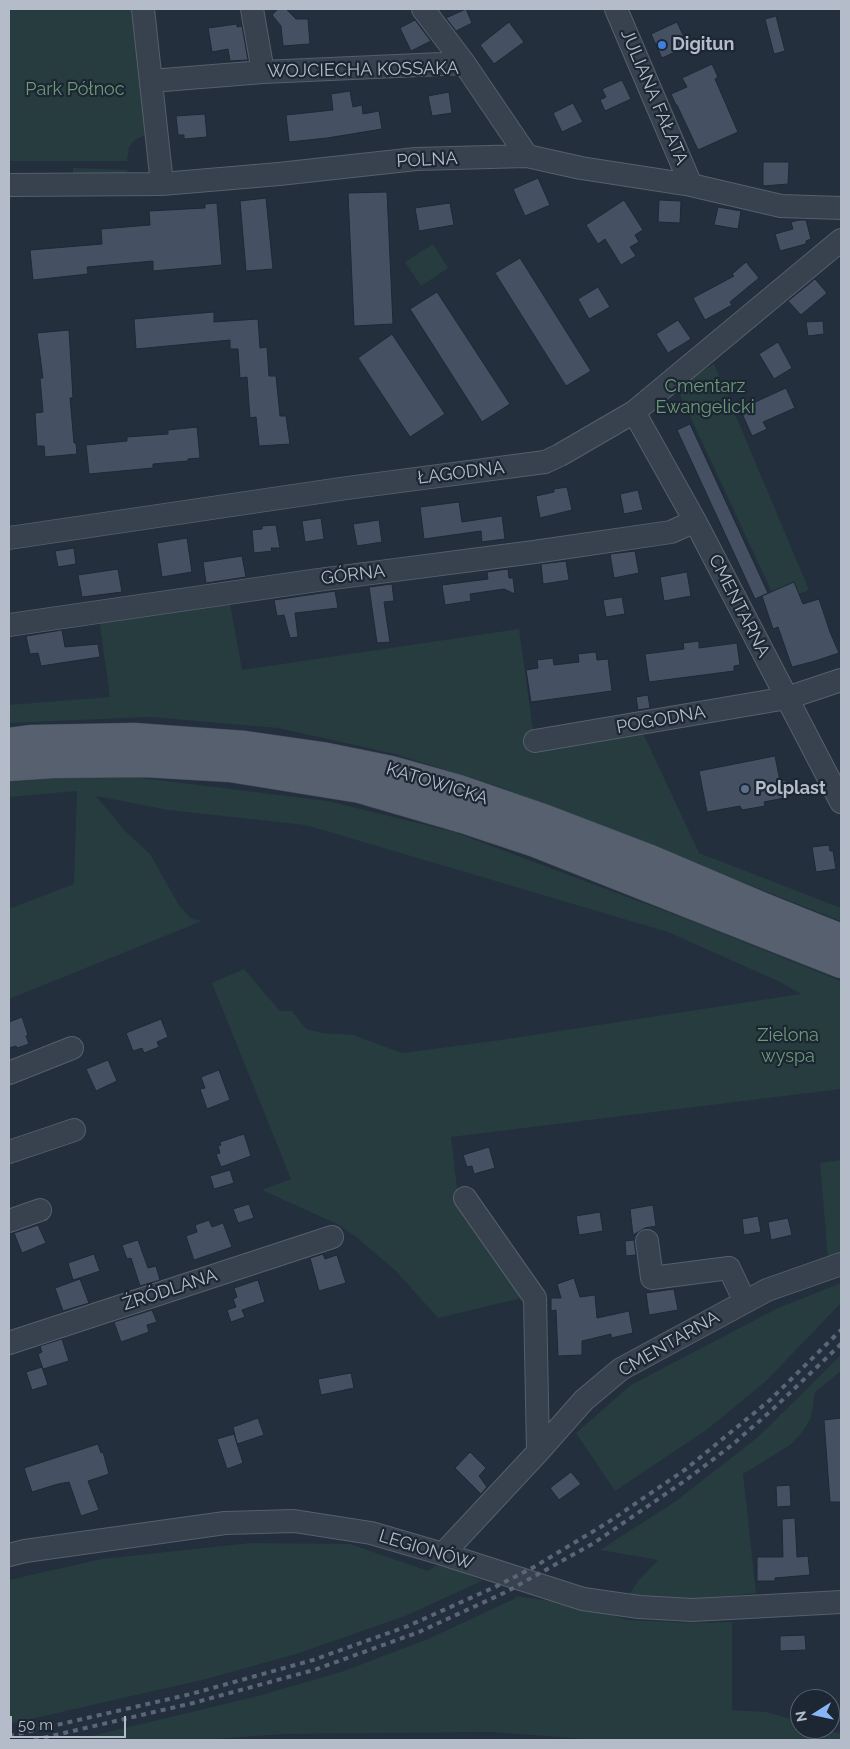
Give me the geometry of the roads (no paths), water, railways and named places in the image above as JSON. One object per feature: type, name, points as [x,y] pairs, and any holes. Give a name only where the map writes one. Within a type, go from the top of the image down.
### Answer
[{"type":"main road","name":"KATOWICKA","points":[[9,742],[32,739],[134,737],[245,745],[322,756],[392,770],[459,789],[546,819],[648,858],[841,938]]},
{"type":"main road","name":"KATOWICKA","points":[[9,767],[53,764],[144,763],[230,768],[360,789],[463,819],[536,843],[841,964]]},
{"type":"street","points":[[143,9],[162,184]]},
{"type":"street","points":[[252,9],[263,72]]},
{"type":"street","points":[[423,9],[464,63]]},
{"type":"street","name":"JULIANA FAŁATA","points":[[616,9],[691,185]]},
{"type":"street","name":"WOJCIECHA KOSSAKA","points":[[152,81],[263,72],[464,63],[527,156]]},
{"type":"street","name":"POLNA","points":[[9,186],[162,184],[416,160],[527,156],[581,168],[691,185],[781,206],[841,208]]},
{"type":"street","name":"ŁAGODNA","points":[[9,538],[347,488],[545,462],[634,412],[841,240]]},
{"type":"street","name":"CMENTARNA","points":[[634,412],[695,521],[841,802]]},
{"type":"street","name":"GÓRNA","points":[[9,625],[318,580],[671,532],[695,521]]},
{"type":"street","name":"POGODNA","points":[[535,741],[787,698],[841,680]]},
{"type":"street","points":[[9,1073],[72,1048]]},
{"type":"street","points":[[9,1152],[74,1130]]},
{"type":"street","points":[[466,1198],[535,1298],[538,1452]]},
{"type":"street","points":[[9,1221],[40,1210]]},
{"type":"street","name":"ŹRÓDLANA","points":[[9,1343],[332,1237]]},
{"type":"street","points":[[647,1241],[652,1278],[729,1268],[745,1302]]},
{"type":"street","name":"CMENTARNA","points":[[443,1554],[584,1400],[621,1369],[767,1290],[841,1264]]},
{"type":"street","name":"LEGIONÓW","points":[[9,1555],[25,1551],[225,1523],[294,1521],[370,1533],[443,1554],[583,1599],[639,1607],[693,1610],[841,1602]]},
{"type":"railway","points":[[9,1736],[191,1694],[313,1660],[408,1626],[495,1587],[534,1567],[607,1523],[686,1469],[770,1400],[841,1330]]},
{"type":"railway","points":[[34,1740],[193,1703],[314,1670],[419,1632],[506,1592],[594,1543],[686,1480],[732,1445],[772,1410],[841,1344]]},
{"type":"place","name":"Digitun","points":[[662,45]]},
{"type":"place","name":"Polplast","points":[[745,789]]},
{"type":"park label","name":"Park Północ","points":[[75,90]]},
{"type":"park label","name":"Cmentarz Ewangelicki","points":[[705,397]]},
{"type":"park label","name":"Zielona wyspa","points":[[788,1046]]}]
